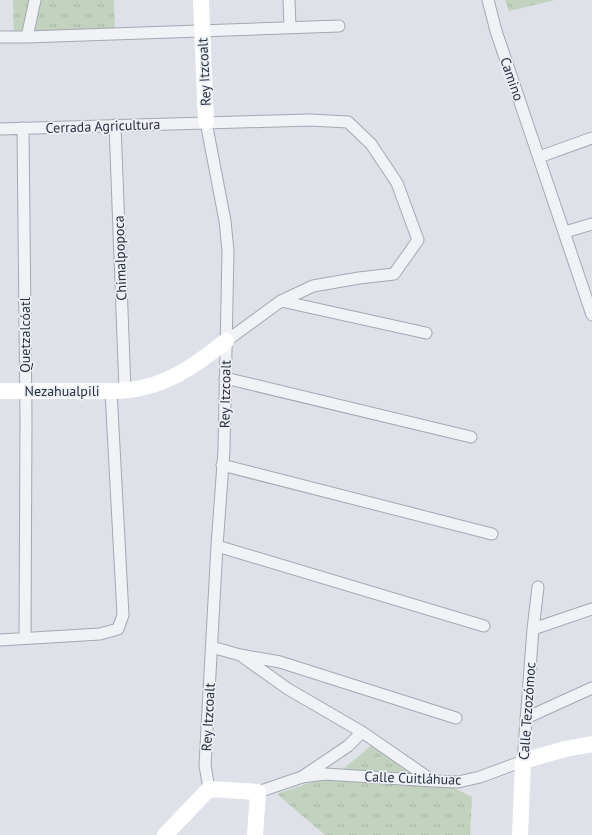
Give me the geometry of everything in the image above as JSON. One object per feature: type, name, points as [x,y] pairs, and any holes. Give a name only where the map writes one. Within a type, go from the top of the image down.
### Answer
[{"type":"street","points":[[27,37],[34,0]]},
{"type":"street","name":"Rey Itzcoalt","points":[[201,0],[206,122],[225,220],[228,252],[224,450],[217,546],[205,765],[209,789]]},
{"type":"street","points":[[289,0],[290,27]]},
{"type":"street","name":"Camino","points":[[488,0],[496,31],[592,315]]},
{"type":"street","points":[[0,37],[339,26]]},
{"type":"street","name":"Cerrada Agricultura","points":[[0,128],[310,120],[348,122],[371,144],[397,183],[418,240],[394,274],[313,286],[281,301]]},
{"type":"street","name":"Chimalpopoca","points":[[25,638],[100,634],[118,630],[123,615],[118,391],[115,125]]},
{"type":"street","name":"Quetzalcóatl","points":[[24,128],[25,638]]},
{"type":"street","points":[[539,156],[592,138]]},
{"type":"street","points":[[564,232],[592,224]]},
{"type":"street","points":[[226,341],[281,301],[426,333]]},
{"type":"street","name":"Nezahualpili","points":[[0,391],[118,391],[146,387],[173,377],[206,357],[226,341]]},
{"type":"street","points":[[225,378],[471,437]]},
{"type":"street","points":[[222,465],[492,534]]},
{"type":"street","points":[[217,546],[484,626]]},
{"type":"street","name":"Calle Tezozómoc","points":[[520,835],[523,761],[532,629],[538,587]]},
{"type":"street","points":[[532,629],[592,609]]},
{"type":"street","points":[[0,640],[25,638]]},
{"type":"street","points":[[212,648],[240,655],[280,662],[456,718]]},
{"type":"street","points":[[240,655],[288,689],[362,732],[433,781]]},
{"type":"street","points":[[526,718],[592,688]]},
{"type":"street","points":[[165,835],[209,789],[258,792],[302,777],[348,746],[362,732]]},
{"type":"street","name":"Calle Cuitláhuac","points":[[302,777],[325,774],[458,782],[480,777],[523,761],[565,749],[592,744]]},
{"type":"street","points":[[255,835],[258,792]]},
{"type":"green space","points":[[13,0],[114,0],[115,37],[14,41]]},
{"type":"green space","points":[[505,0],[555,0],[509,11]]},
{"type":"green space","points":[[371,746],[472,797],[470,835],[325,835],[277,794],[338,773]]}]
